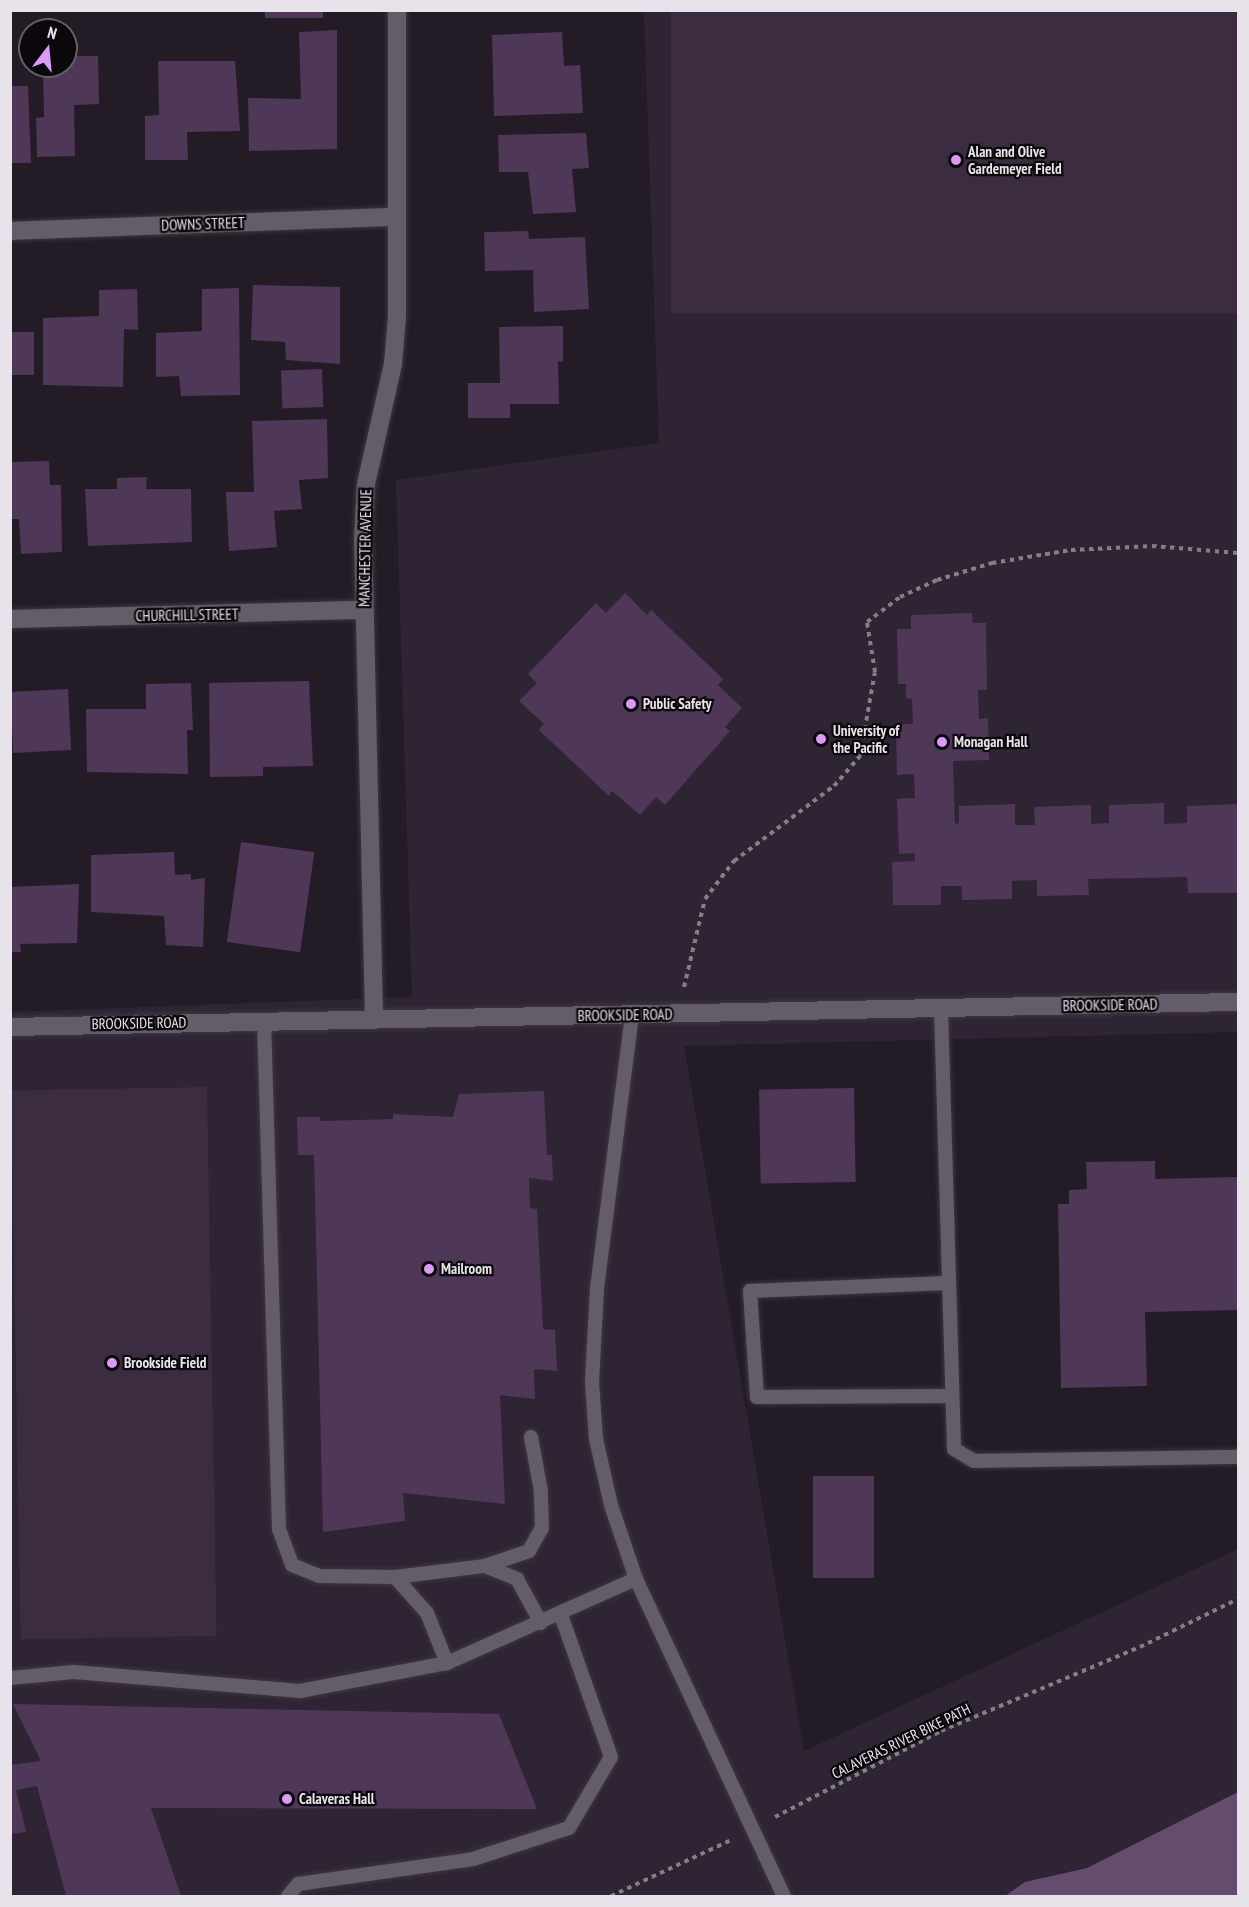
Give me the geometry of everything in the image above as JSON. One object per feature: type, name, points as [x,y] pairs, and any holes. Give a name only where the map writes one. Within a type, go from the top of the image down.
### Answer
[{"type":"street","name":"MANCHESTER AVENUE","points":[[374,1017],[363,610],[366,484],[393,364],[397,316],[395,218],[398,10]]},
{"type":"street","name":"DOWNS STREET","points":[[10,231],[395,218]]},
{"type":"street","name":"CHURCHILL STREET","points":[[10,619],[363,610]]},
{"type":"street","name":"BROOKSIDE ROAD","points":[[10,1027],[374,1017],[632,1015],[1239,1002]]},
{"type":"lane","points":[[941,1009],[950,1396],[954,1449],[974,1461],[1239,1457]]},
{"type":"lane","points":[[632,1015],[597,1289],[592,1382],[596,1438],[611,1504],[636,1579],[784,1896]]},
{"type":"lane","points":[[264,1020],[279,1529],[292,1565],[319,1576],[395,1577],[485,1566],[529,1551],[542,1528],[541,1491],[531,1437]]},
{"type":"lane","points":[[947,1283],[750,1291],[757,1397],[950,1396]]},
{"type":"lane","points":[[485,1566],[517,1579],[541,1623]]},
{"type":"lane","points":[[395,1577],[427,1612],[447,1663]]},
{"type":"lane","points":[[10,1678],[74,1672],[300,1691],[447,1663],[561,1615],[636,1579]]},
{"type":"lane","points":[[288,1896],[298,1884],[473,1859],[569,1828],[611,1757],[561,1615]]},
{"type":"path","points":[[679,1014],[705,899],[734,861],[834,786],[860,756],[874,672],[867,622],[900,597],[938,580],[992,563],[1071,550],[1152,546],[1239,553]]},
{"type":"path","name":"CALAVERAS RIVER BIKE PATH","points":[[610,1896],[752,1829],[941,1731],[1056,1684],[1239,1599]]},
{"type":"shaded area","name":"University of the Pacific","points":[[644,11],[1238,11],[1238,1032],[684,1046],[804,1751],[1238,1549],[1238,1896],[11,1896],[10,1012],[412,997],[396,480],[659,443]]},
{"type":"shaded area","name":"Alan and Olive Gardemeyer Field","points":[[671,11],[1238,11],[1238,313],[671,313]]},
{"type":"shaded area","name":"Brookside Field","points":[[207,1087],[217,1636],[21,1639],[11,1090]]},
{"type":"shaded area","points":[[1238,1792],[1238,1896],[1005,1896],[1025,1882],[1087,1868]]},
{"type":"building","points":[[265,10],[323,10],[323,18],[265,18]]},
{"type":"building","points":[[337,30],[337,149],[249,151],[248,98],[301,99],[299,32]]},
{"type":"building","points":[[562,32],[564,66],[580,65],[583,113],[494,116],[492,35]]},
{"type":"building","points":[[78,56],[98,56],[99,104],[74,105],[75,156],[37,157],[36,118],[44,117],[43,78],[78,78]]},
{"type":"building","points":[[158,61],[235,61],[240,131],[187,132],[188,160],[145,160],[145,116],[159,115]]},
{"type":"building","points":[[10,86],[28,86],[31,163],[10,163]]},
{"type":"building","points":[[586,133],[589,168],[572,169],[576,212],[533,214],[528,172],[499,172],[498,135]]},
{"type":"building","points":[[528,231],[529,239],[585,237],[589,309],[534,312],[533,270],[485,271],[484,232]]},
{"type":"building","points":[[253,285],[340,287],[340,364],[286,360],[285,342],[251,340]]},
{"type":"building","points":[[239,288],[240,395],[181,396],[179,376],[156,377],[156,333],[202,331],[202,289]]},
{"type":"building","points":[[137,289],[138,330],[124,329],[123,387],[43,385],[43,318],[99,316],[99,290]]},
{"type":"building","points":[[563,326],[563,362],[558,361],[559,404],[510,404],[510,418],[468,418],[468,383],[500,383],[499,327]]},
{"type":"building","points":[[10,332],[34,332],[34,375],[10,375]]},
{"type":"building","points":[[322,369],[323,407],[282,408],[281,370]]},
{"type":"building","points":[[327,419],[328,478],[299,480],[302,509],[274,511],[277,547],[229,551],[226,492],[254,492],[252,421]]},
{"type":"building","points":[[49,461],[50,485],[61,485],[62,552],[21,554],[19,519],[10,519],[10,462]]},
{"type":"building","points":[[147,477],[146,489],[191,489],[192,542],[88,546],[85,489],[117,489],[117,478]]},
{"type":"building","name":"Public Safety","points":[[625,593],[647,615],[651,610],[723,679],[718,685],[742,708],[725,727],[730,731],[665,805],[656,797],[640,815],[612,791],[609,796],[539,730],[544,724],[519,701],[537,683],[528,674],[596,603],[606,613]]},
{"type":"building","name":"Monagan Hall","points":[[972,613],[973,623],[986,623],[987,690],[978,690],[979,719],[988,718],[989,760],[953,761],[955,824],[959,823],[959,806],[1015,804],[1015,825],[1035,825],[1034,807],[1091,805],[1091,824],[1109,823],[1109,805],[1164,803],[1164,824],[1187,823],[1187,806],[1237,804],[1238,893],[1188,893],[1187,877],[1088,879],[1089,895],[1037,896],[1037,880],[1012,881],[1012,899],[962,900],[962,886],[941,886],[941,905],[893,905],[892,862],[915,861],[915,853],[899,854],[897,799],[915,798],[914,774],[897,775],[896,724],[913,724],[912,699],[906,698],[906,684],[898,684],[897,629],[911,629],[911,615]]},
{"type":"building","points":[[309,681],[313,766],[263,767],[263,776],[210,777],[209,683]]},
{"type":"building","points":[[191,683],[193,730],[187,730],[188,774],[87,772],[86,709],[146,709],[146,684]]},
{"type":"building","points":[[68,689],[71,750],[13,753],[10,692]]},
{"type":"building","points":[[241,842],[314,852],[300,952],[227,942]]},
{"type":"building","points":[[174,852],[175,875],[191,874],[191,880],[205,878],[203,947],[166,945],[164,916],[91,912],[91,855]]},
{"type":"building","points":[[79,884],[77,943],[20,944],[21,952],[10,952],[10,887]]},
{"type":"building","points":[[854,1088],[856,1182],[761,1184],[759,1090]]},
{"type":"building","name":"Mailroom","points":[[544,1091],[547,1155],[552,1155],[553,1181],[529,1178],[530,1208],[537,1209],[543,1329],[555,1330],[557,1371],[534,1369],[535,1399],[500,1395],[505,1504],[403,1493],[405,1521],[323,1532],[314,1155],[298,1155],[297,1117],[320,1117],[321,1121],[393,1119],[393,1114],[453,1117],[459,1094]]},
{"type":"building","points":[[1155,1161],[1155,1179],[1238,1177],[1238,1310],[1145,1312],[1147,1386],[1061,1388],[1058,1204],[1069,1204],[1069,1190],[1087,1189],[1086,1162]]},
{"type":"building","points":[[813,1476],[874,1476],[874,1578],[813,1578]]},
{"type":"building","name":"Calaveras Hall","points":[[13,1704],[499,1714],[537,1809],[151,1808],[181,1896],[66,1896],[37,1786],[16,1790],[26,1832],[10,1834],[10,1765],[41,1761]]},
{"type":"place","name":"Alan and Olive Gardemeyer Field","points":[[956,160]]},
{"type":"place","name":"Public Safety","points":[[631,704]]},
{"type":"place","name":"University of the Pacific","points":[[821,739]]},
{"type":"place","name":"Monagan Hall","points":[[942,742]]},
{"type":"place","name":"Mailroom","points":[[429,1269]]},
{"type":"place","name":"Brookside Field","points":[[112,1363]]},
{"type":"place","name":"Calaveras Hall","points":[[287,1799]]}]
